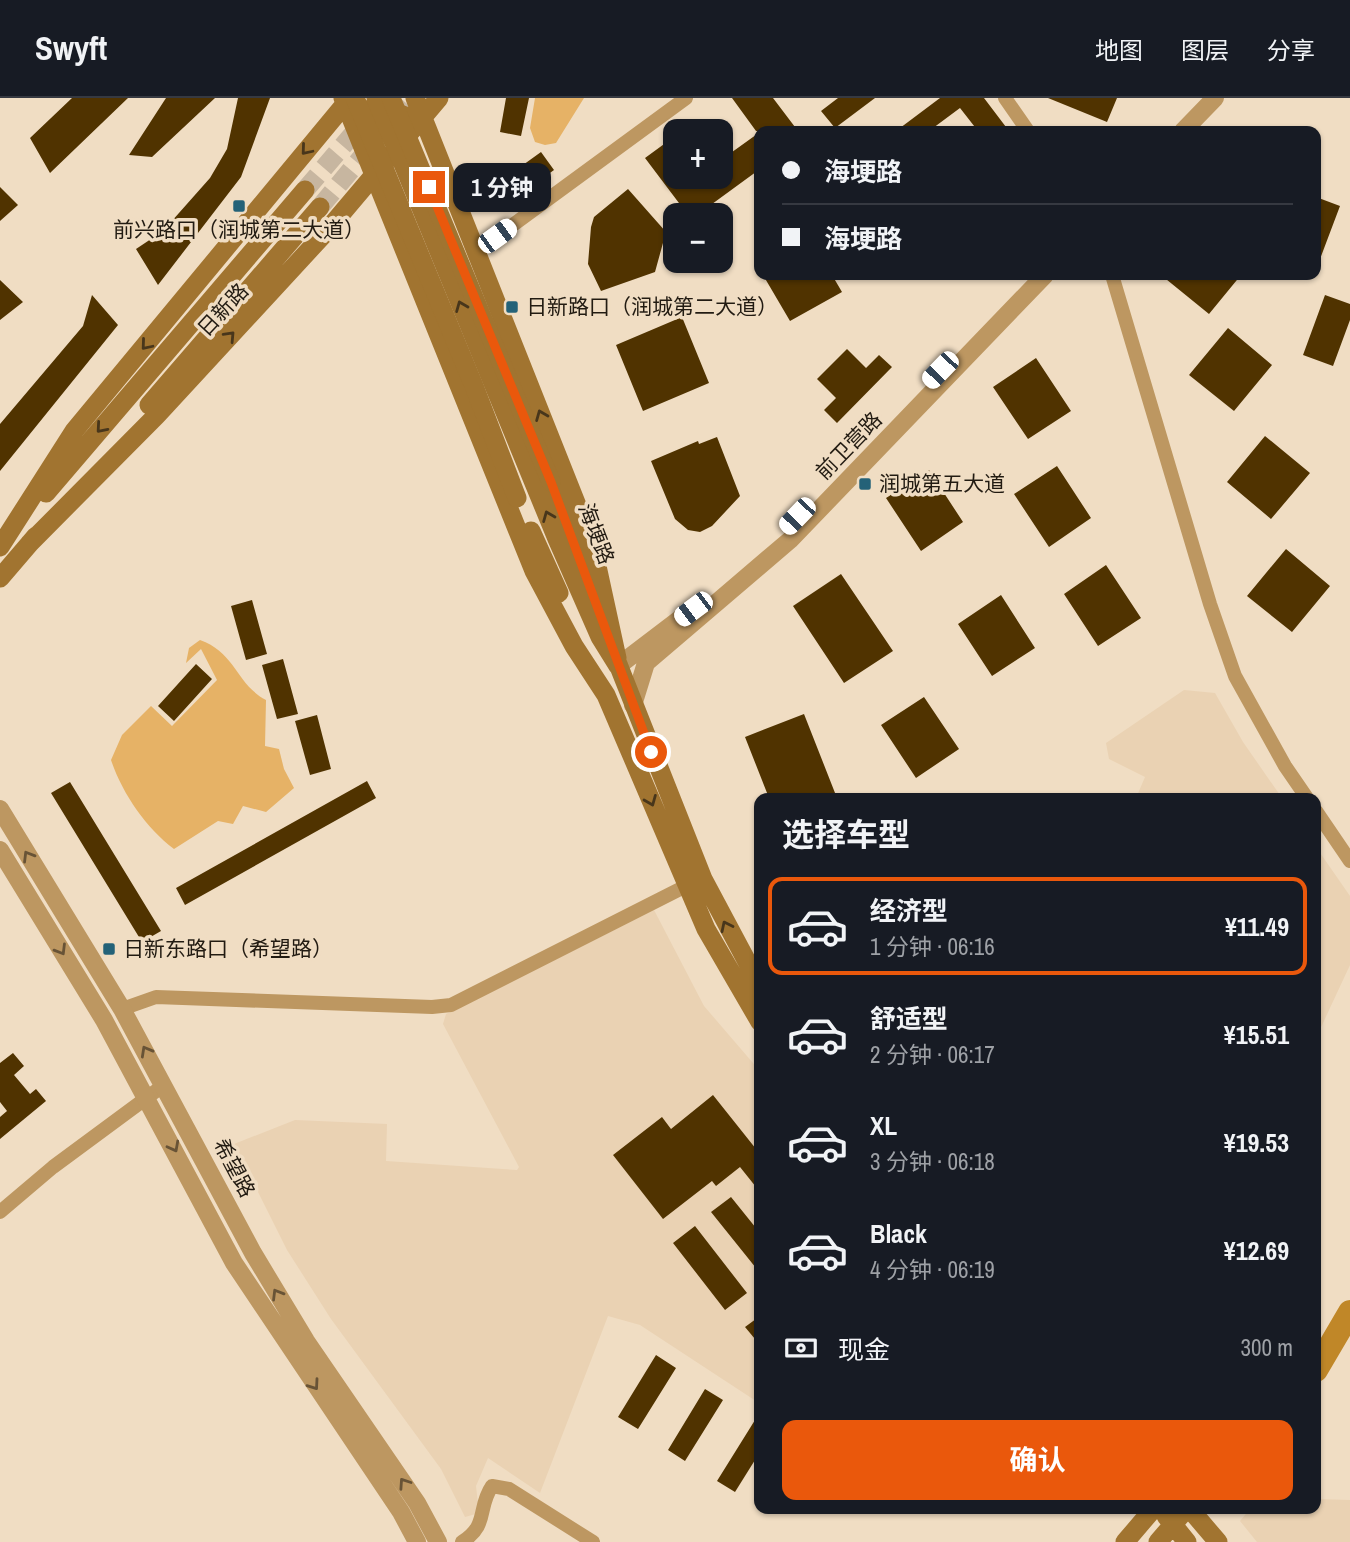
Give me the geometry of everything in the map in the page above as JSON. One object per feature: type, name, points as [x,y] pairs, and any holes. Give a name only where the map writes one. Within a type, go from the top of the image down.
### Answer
[{"type":"main road","points":[[376,98],[397,114],[419,107],[592,543],[618,666]]},
{"type":"main road","name":"海埂路","points":[[391,98],[594,592],[618,666],[625,710],[687,886],[712,940],[754,1011]]},
{"type":"main road","name":"日新路","points":[[29,544],[157,415],[325,233],[396,147],[419,107],[439,98]]},
{"type":"main road","points":[[348,99],[375,116],[388,130],[557,539],[600,637],[618,666]]},
{"type":"main road","points":[[348,99],[373,173],[534,570],[574,646],[607,695],[625,710]]},
{"type":"main road","points":[[348,99],[474,386],[517,498],[556,588],[580,632],[607,695]]},
{"type":"main road","points":[[0,547],[74,432],[348,99]]},
{"type":"main road","name":"日新路","points":[[0,547],[305,190]]},
{"type":"main road","name":"日新路","points":[[0,578],[320,206]]},
{"type":"main road","name":"海埂路","points":[[625,710],[703,878],[754,975]]},
{"type":"main road","points":[[1125,1542],[1151,1514]]},
{"type":"main road","points":[[1163,1514],[1187,1542]]},
{"type":"main road","points":[[1158,1542],[1183,1514]]},
{"type":"main road","points":[[1193,1514],[1218,1542]]},
{"type":"street","points":[[476,251],[686,98]]},
{"type":"street","points":[[1005,98],[1025,126]]},
{"type":"street","points":[[1173,126],[1200,98]]},
{"type":"street","points":[[1188,126],[1215,98]]},
{"type":"street","name":"前卫营路","points":[[618,666],[704,600],[780,533],[1027,280]]},
{"type":"street","name":"前卫营路","points":[[625,710],[646,663],[790,540],[1040,280]]},
{"type":"street","points":[[1113,280],[1210,604],[1235,676],[1258,720],[1304,793]]},
{"type":"street","name":"希望路","points":[[0,809],[122,1009],[253,1253],[306,1341],[417,1503],[438,1542]]},
{"type":"street","points":[[1321,818],[1350,861]]},
{"type":"street","name":"希望路","points":[[0,850],[146,1095],[234,1263],[401,1512],[417,1542]]},
{"type":"street","points":[[122,1009],[156,997],[451,1005],[687,886]]},
{"type":"street","points":[[0,1212],[53,1167],[146,1095],[164,1085]]},
{"type":"street","points":[[462,1542],[476,1533],[484,1514],[486,1496],[492,1486],[509,1489],[593,1542]]},
{"type":"shaded area","points":[[535,98],[584,98],[556,143],[545,145],[535,142],[530,128]]},
{"type":"shaded area","points":[[200,640],[229,660],[248,686],[266,700],[265,746],[279,749],[284,769],[294,788],[266,812],[243,806],[233,824],[218,821],[174,849],[154,831],[136,809],[111,760],[122,735],[151,706],[172,726],[217,680],[201,649],[186,663],[189,648]]},
{"type":"shaded area","points":[[1184,690],[1215,693],[1243,742],[1279,793],[1138,793],[1145,777],[1109,759],[1106,743]]},
{"type":"shaded area","points":[[1321,854],[1350,896],[1350,965],[1321,1027]]},
{"type":"shaded area","points":[[654,910],[704,1006],[754,1064],[754,1400],[640,1325],[608,1316],[540,1493],[488,1458],[476,1486],[479,1513],[465,1517],[441,1469],[331,1319],[287,1250],[234,1144],[295,1120],[387,1124],[386,1161],[517,1170],[519,1167],[443,1024],[446,1014]]},
{"type":"shaded area","points":[[1321,1499],[1350,1500],[1350,1542],[1257,1542],[1240,1521],[1246,1514],[1321,1514]]},
{"type":"building","points":[[72,98],[128,98],[50,173],[30,138]]},
{"type":"building","points":[[166,98],[215,98],[152,157],[129,155]]},
{"type":"building","points":[[238,98],[270,98],[241,177],[158,285],[136,249],[163,231],[210,178],[227,149]]},
{"type":"building","points":[[506,98],[529,98],[521,136],[500,132]]},
{"type":"building","points":[[732,98],[773,98],[794,126],[754,126],[754,128]]},
{"type":"building","points":[[838,98],[875,98],[838,126],[833,126],[821,111]]},
{"type":"building","points":[[940,98],[984,98],[1005,126],[974,126],[960,108],[936,126],[903,126]]},
{"type":"building","points":[[1048,98],[1117,98],[1107,122]]},
{"type":"building","points":[[754,136],[754,173],[733,189],[733,151]]},
{"type":"building","points":[[663,145],[663,182],[645,158]]},
{"type":"building","points":[[541,152],[554,170],[511,201],[498,183]]},
{"type":"building","points":[[0,187],[18,205],[0,221]]},
{"type":"building","points":[[628,189],[663,229],[663,243],[655,272],[601,291],[588,264],[594,217]]},
{"type":"building","points":[[668,189],[733,189],[713,203],[679,203]]},
{"type":"building","points":[[1321,199],[1340,206],[1321,256]]},
{"type":"building","points":[[0,280],[23,302],[0,320]]},
{"type":"building","points":[[766,280],[835,280],[842,292],[790,321]]},
{"type":"building","points":[[1167,280],[1237,280],[1209,314]]},
{"type":"building","points":[[92,295],[118,325],[0,471],[0,424],[83,326]]},
{"type":"building","points":[[1325,295],[1350,304],[1350,320],[1333,366],[1303,355]]},
{"type":"building","points":[[682,317],[709,383],[643,411],[616,345]]},
{"type":"building","points":[[1228,328],[1272,365],[1234,411],[1189,375]]},
{"type":"building","points":[[847,349],[866,368],[879,355],[892,367],[837,423],[824,410],[836,398],[817,379]]},
{"type":"building","points":[[1036,358],[1071,411],[1028,439],[993,387]]},
{"type":"building","points":[[1265,436],[1310,473],[1271,519],[1227,482]]},
{"type":"building","points":[[717,437],[740,496],[712,526],[700,532],[688,530],[675,519],[651,461],[698,441],[699,444]]},
{"type":"building","points":[[1057,466],[1091,518],[1049,547],[1014,494]]},
{"type":"building","points":[[929,470],[963,522],[921,551],[886,498]]},
{"type":"building","points":[[1286,549],[1330,586],[1292,632],[1247,596]]},
{"type":"building","points":[[1106,565],[1141,618],[1098,646],[1064,594]]},
{"type":"building","points":[[841,574],[893,651],[844,683],[793,606]]},
{"type":"building","points":[[1001,595],[1035,648],[992,676],[958,624]]},
{"type":"building","points":[[252,600],[267,654],[246,660],[231,606]]},
{"type":"building","points":[[283,659],[298,714],[277,719],[262,665]]},
{"type":"building","points":[[196,664],[212,679],[174,721],[158,706]]},
{"type":"building","points":[[924,697],[959,749],[916,778],[881,725]]},
{"type":"building","points":[[804,714],[835,793],[767,793],[745,737]]},
{"type":"building","points":[[317,715],[331,769],[310,775],[295,721]]},
{"type":"building","points":[[367,781],[376,798],[185,905],[176,888]]},
{"type":"building","points":[[70,782],[161,931],[142,942],[51,793]]},
{"type":"building","points":[[13,1053],[24,1066],[14,1075],[30,1094],[36,1089],[46,1101],[0,1139],[0,1117],[7,1111],[0,1102],[0,1063]]},
{"type":"building","points":[[713,1095],[754,1146],[754,1184],[740,1167],[716,1186],[712,1181],[663,1219],[613,1155],[662,1117],[671,1129]]},
{"type":"building","points":[[731,1197],[754,1226],[754,1266],[711,1212]]},
{"type":"building","points":[[695,1226],[747,1293],[725,1310],[673,1243]]},
{"type":"building","points":[[754,1320],[754,1338],[745,1327]]},
{"type":"building","points":[[656,1355],[676,1368],[638,1429],[618,1417]]},
{"type":"building","points":[[705,1389],[723,1400],[685,1461],[668,1450]]},
{"type":"building","points":[[754,1422],[754,1462],[735,1492],[717,1481]]},
{"type":"waterway","points":[[1321,1361],[1350,1312]]},
{"type":"tunnel","points":[[320,207],[411,98]]},
{"type":"tunnel","points":[[305,190],[365,120]]},
{"type":"place","name":"前兴路口（润城第二大道）","points":[[239,206]]},
{"type":"place","name":"日新路口（润城第二大道）","points":[[512,307]]},
{"type":"place","name":"润城第五大道","points":[[865,484]]},
{"type":"place","name":"日新东路口（希望路）","points":[[109,949]]},
{"type":"route","points":[[429,187],[551,482],[594,592],[618,666],[651,752]]}]
